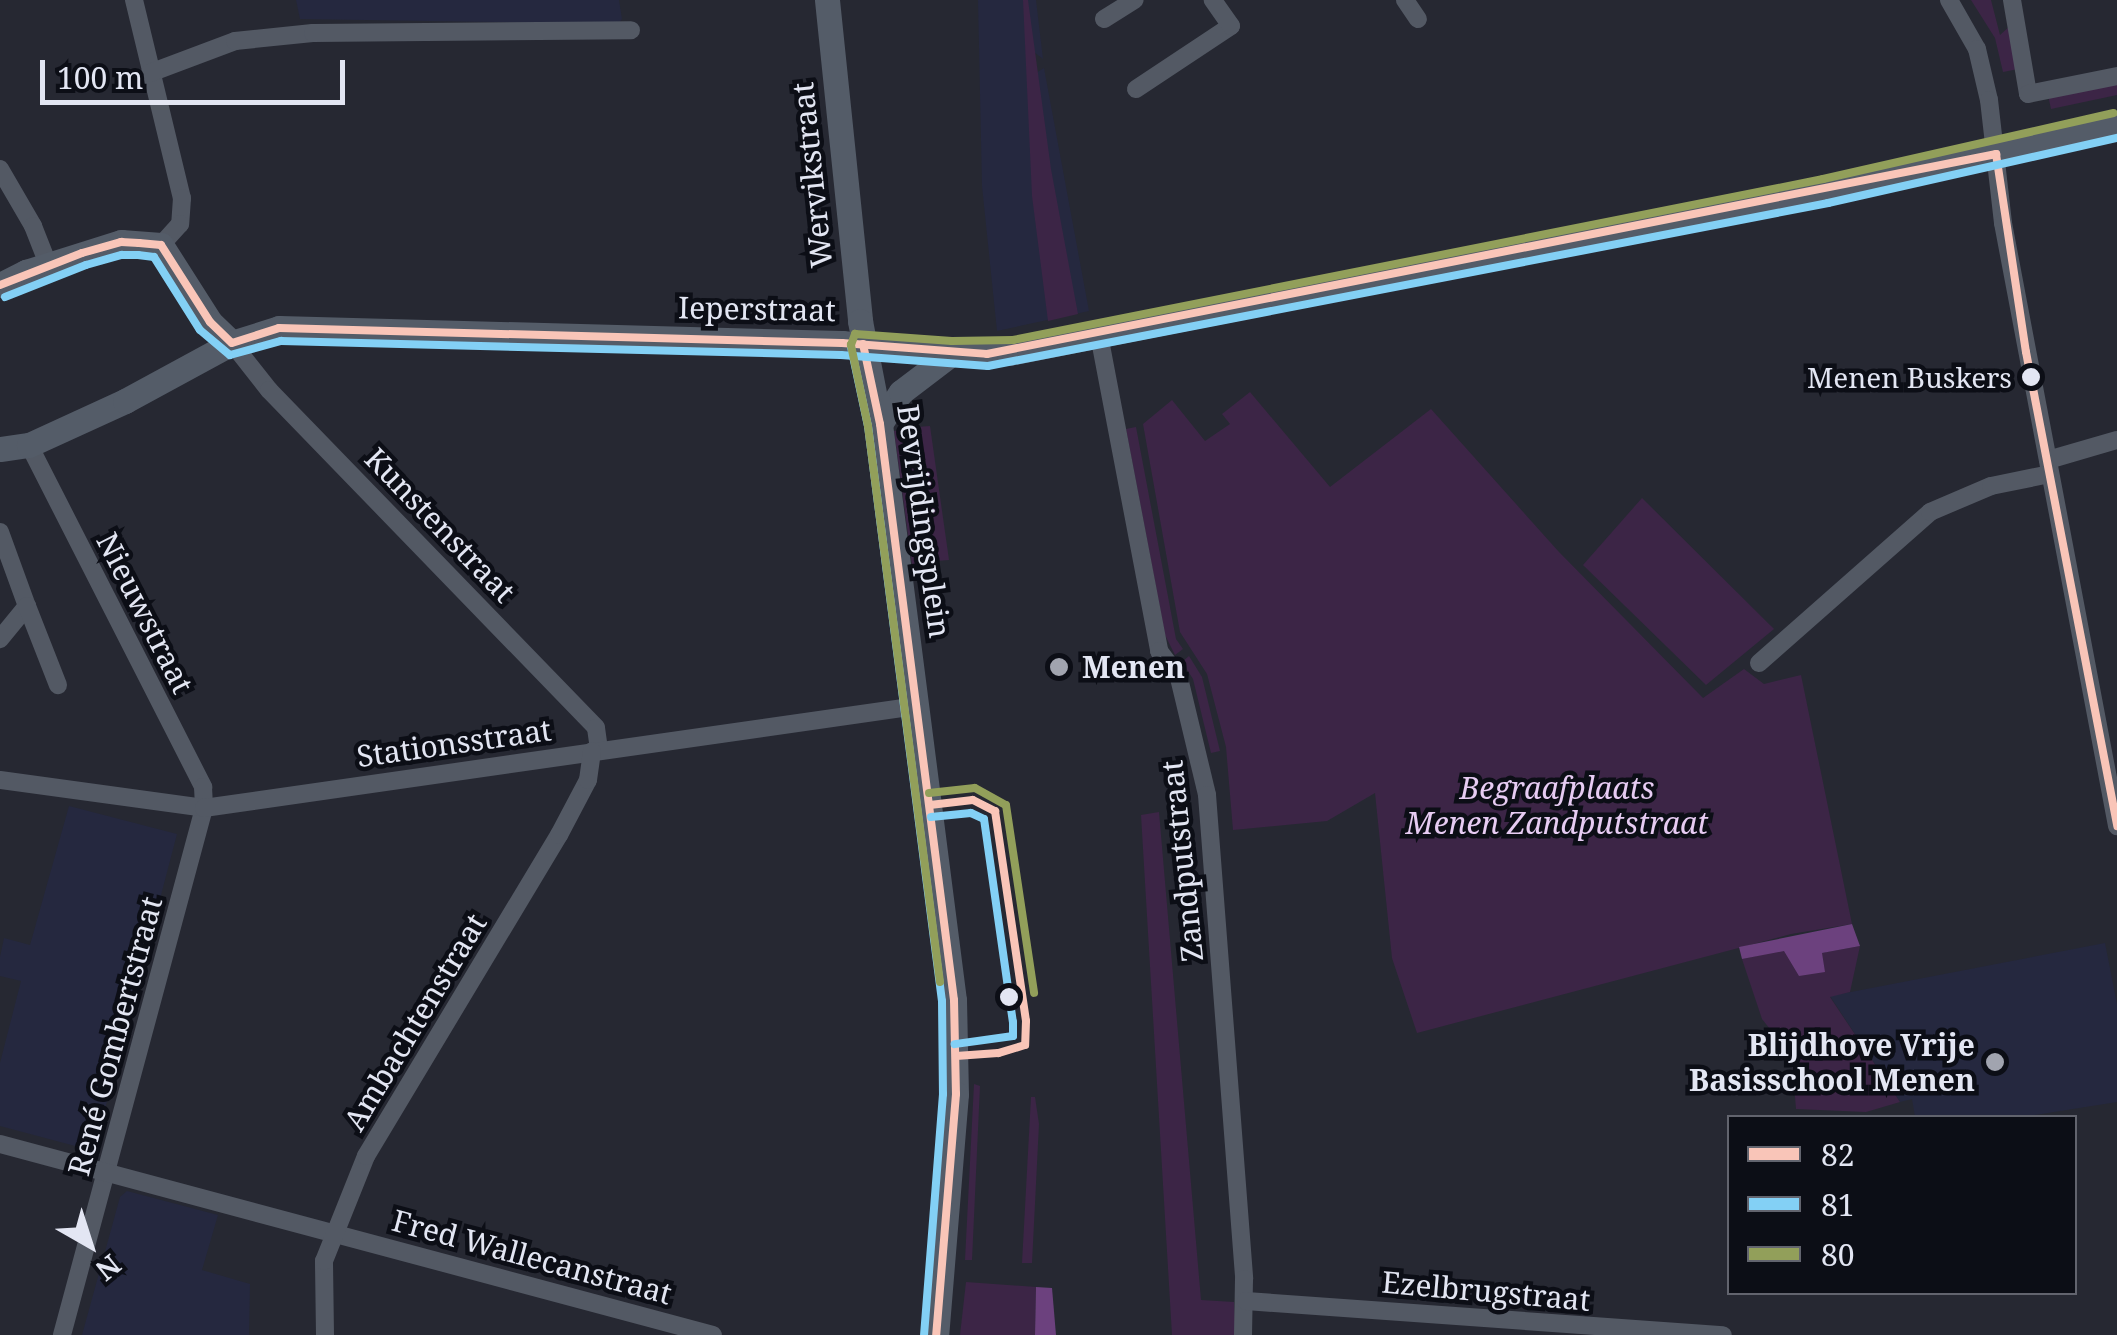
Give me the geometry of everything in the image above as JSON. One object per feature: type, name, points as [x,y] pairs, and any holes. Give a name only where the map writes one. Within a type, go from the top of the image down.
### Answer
[{"type":"street","points":[[134,0],[182,198],[180,224],[161,245]]},
{"type":"street","name":"Wervikstraat","points":[[827,0],[863,344]]},
{"type":"street","points":[[1104,20],[1134,0]]},
{"type":"street","points":[[1136,89],[1231,26],[1213,0]]},
{"type":"street","points":[[1405,0],[1418,19]]},
{"type":"street","points":[[1949,0],[1977,49],[1996,154],[2003,223],[2117,826]]},
{"type":"street","points":[[2012,0],[2028,94],[2117,76]]},
{"type":"street","points":[[150,73],[235,41],[293,35],[631,30]]},
{"type":"street","name":"Ieperstraat","points":[[0,449],[29,445],[125,401],[232,342],[280,328],[863,344],[951,354],[1014,352],[1996,154],[2117,125]]},
{"type":"street","points":[[0,169],[33,226],[48,264]]},
{"type":"street","points":[[0,284],[48,264],[121,242],[161,245]]},
{"type":"street","points":[[161,245],[210,322],[232,342]]},
{"type":"street","name":"Zandputstraat","points":[[1098,334],[1159,651],[1179,678],[1207,795],[1246,1301],[1243,1335]]},
{"type":"street","name":"Kunstenstraat","points":[[232,342],[268,390],[596,728],[596,750]]},
{"type":"street","name":"Bevrijdingsplein","points":[[863,344],[880,424],[954,1000],[956,1094],[936,1335]]},
{"type":"street","points":[[880,424],[901,392],[951,354]]},
{"type":"street","points":[[1759,663],[1930,512],[2117,440]]},
{"type":"street","name":"Nieuwstraat","points":[[29,445],[204,787],[204,808]]},
{"type":"street","points":[[0,532],[58,685]]},
{"type":"street","points":[[0,639],[27,606]]},
{"type":"street","name":"Stationsstraat","points":[[0,780],[204,808],[916,706]]},
{"type":"street","points":[[2095,719],[2117,716]]},
{"type":"street","name":"Ambachtenstraat","points":[[325,1335],[324,1261],[366,1156],[559,835],[588,780],[596,750]]},
{"type":"street","name":"René Gombertstraat","points":[[62,1335],[204,808]]},
{"type":"street","name":"Fred Wallecanstraat","points":[[0,1144],[713,1335]]},
{"type":"street","name":"Ezelbrugstraat","points":[[1246,1301],[1723,1335]]},
{"type":"shaded area","points":[[296,0],[619,0],[622,19],[618,24],[300,19]]},
{"type":"shaded area","points":[[978,0],[1036,0],[1043,59],[1034,52],[1026,57],[1028,78],[1044,68],[1089,311],[997,331],[982,186]]},
{"type":"shaded area","points":[[69,806],[177,834],[94,1151],[0,1126],[0,1063],[21,981],[0,976],[4,938],[30,945]]},
{"type":"shaded area","points":[[1852,924],[1860,946],[1822,953],[1825,972],[1799,976],[1784,951],[1742,959],[1739,947]]},
{"type":"shaded area","name":"Blijdhove Vrije Basisschool Menen","points":[[2105,943],[2117,1004],[2117,1102],[2036,1115],[1915,1115],[1912,1099],[1900,1102],[1830,996]]},
{"type":"shaded area","points":[[127,1191],[218,1215],[202,1270],[250,1284],[249,1335],[82,1335],[120,1197]]},
{"type":"shaded area","points":[[1036,1287],[1052,1288],[1056,1335],[1035,1335]]},
{"type":"green space","points":[[1023,0],[1028,0],[1051,169],[1078,314],[1048,321],[1032,196]]},
{"type":"green space","points":[[1971,0],[1991,0],[2000,35],[2010,26],[2018,69],[2003,72],[1995,38]]},
{"type":"green space","points":[[2117,81],[2117,95],[2051,109],[2048,95]]},
{"type":"green space","name":"Begraafplaats Menen Zandputstraat","points":[[1250,392],[1330,487],[1431,409],[1559,552],[1703,698],[1744,669],[1764,684],[1801,675],[1852,924],[1791,934],[1417,1033],[1392,958],[1375,793],[1327,821],[1233,830],[1226,747],[1207,674],[1180,632],[1143,424],[1172,400],[1205,441],[1230,424],[1222,414]]},
{"type":"green space","points":[[930,426],[949,560],[936,561],[917,427]]},
{"type":"green space","points":[[1136,427],[1176,639],[1183,649],[1175,655],[1165,635],[1126,429]]},
{"type":"green space","points":[[909,429],[927,563],[912,565],[894,431]]},
{"type":"green space","points":[[1642,498],[1774,629],[1706,685],[1583,565]]},
{"type":"green space","points":[[1189,656],[1202,677],[1220,751],[1211,753],[1193,679],[1182,662]]},
{"type":"green space","points":[[1159,812],[1201,1300],[1234,1302],[1236,1335],[1172,1335],[1141,815]]},
{"type":"green space","points":[[1860,946],[1850,992],[1830,997],[1900,1102],[1866,1112],[1796,1109],[1792,1057],[1762,1019],[1742,959],[1784,950],[1821,953]]},
{"type":"green space","points":[[974,1084],[980,1086],[972,1260],[965,1260]]},
{"type":"green space","points":[[1031,1097],[1035,1097],[1039,1124],[1032,1263],[1022,1263]]},
{"type":"green space","points":[[966,1282],[1036,1287],[1035,1335],[960,1335]]},
{"type":"transit line","name":"80","points":[[940,982],[868,426],[851,345],[855,334],[952,341],[1013,340],[1823,179],[2114,113]]},
{"type":"transit line","name":"81","points":[[5,297],[86,265],[122,255],[138,255],[154,257],[200,330],[230,355],[281,341],[841,355],[988,366],[1828,203],[2117,138]]},
{"type":"transit line","name":"82","points":[[1996,154],[2026,352],[2117,826]]},
{"type":"transit line","name":"82","points":[[0,285],[82,253],[121,242],[139,243],[161,245],[210,322],[232,343],[279,328],[842,343],[987,354],[1996,154]]},
{"type":"transit line","name":"82","points":[[863,344],[880,424],[954,1000],[956,1094],[936,1335]]},
{"type":"transit line","name":"81","points":[[851,347],[868,426],[942,1001],[943,1094],[924,1334]]},
{"type":"transit line","name":"80","points":[[929,793],[975,788],[1006,805],[1034,993]]},
{"type":"transit line","name":"82","points":[[930,805],[973,800],[995,811],[1026,1021],[1025,1045],[998,1053],[956,1056]]},
{"type":"transit line","name":"81","points":[[931,817],[971,813],[984,819],[1013,1022],[1013,1036],[955,1044]]},
{"type":"place","name":"Menen Buskers","points":[[2031,377]]},
{"type":"place","name":"Menen","points":[[1059,667]]},
{"type":"place","name":"Blijdhove Vrije Basisschool Menen","points":[[1995,1062]]}]
